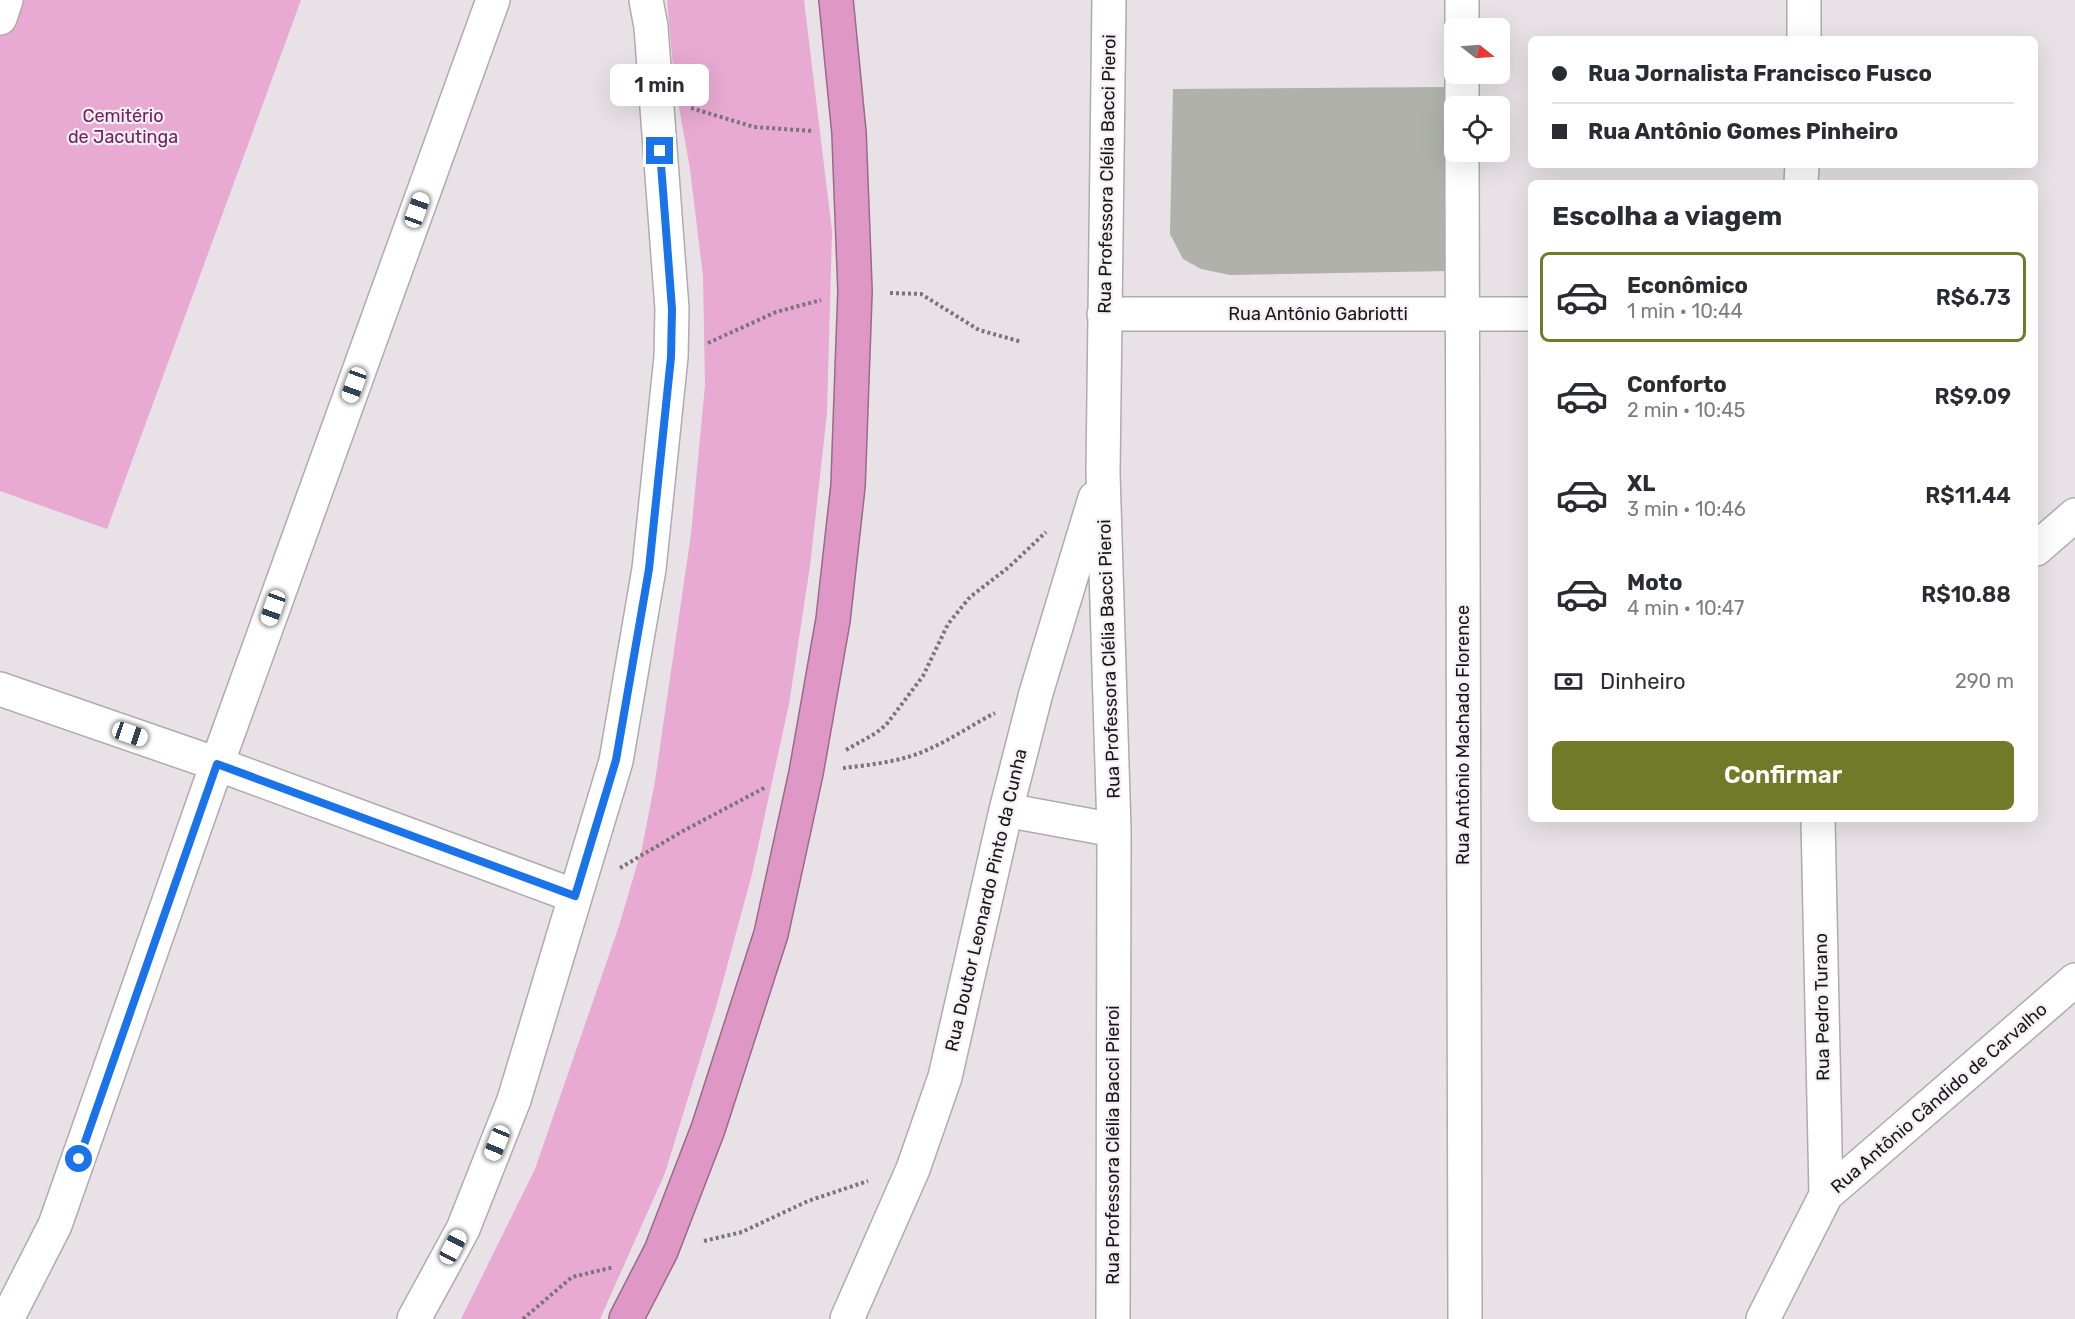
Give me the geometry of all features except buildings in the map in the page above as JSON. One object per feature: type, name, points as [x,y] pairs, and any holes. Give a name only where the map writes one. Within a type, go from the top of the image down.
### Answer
[{"type":"highway","points":[[626,1319],[661,1251],[708,1129],[771,934],[806,773],[833,620],[848,486],[855,291],[849,134],[836,0]]},
{"type":"street","points":[[0,18],[6,0]]},
{"type":"street","points":[[7,1319],[56,1225],[217,764],[493,0]]},
{"type":"street","points":[[414,1319],[463,1229],[514,1100],[616,760],[649,569],[671,357],[672,309],[651,27],[646,0]]},
{"type":"street","name":"Rua Professora Clélia Bacci Pieroi","points":[[1109,0],[1103,474],[1114,830],[1113,1319]]},
{"type":"street","points":[[1462,0],[1462,18]]},
{"type":"street","points":[[1804,0],[1804,36]]},
{"type":"street","name":"Rua Antônio Machado Florence","points":[[1462,162],[1465,1319]]},
{"type":"street","name":"Rua Antônio Gabriotti","points":[[1104,314],[1528,314]]},
{"type":"street","name":"Rua Doutor Leonardo Pinto da Cunha","points":[[847,1319],[912,1169],[945,1077],[1006,810],[1036,693],[1103,474]]},
{"type":"street","points":[[2038,547],[2075,515]]},
{"type":"street","points":[[0,689],[217,764],[575,896]]},
{"type":"street","points":[[1006,810],[1114,830]]},
{"type":"street","name":"Rua Pedro Turano","points":[[1818,822],[1826,1195]]},
{"type":"street","name":"Rua Antônio Cândido de Carvalho","points":[[1763,1319],[1826,1195],[2075,980]]},
{"type":"path","points":[[656,106],[693,108],[754,127],[849,134]]},
{"type":"path","points":[[671,357],[733,333],[776,312],[855,291],[921,294],[979,330],[1022,342]]},
{"type":"path","points":[[806,773],[886,725],[923,676],[948,624],[970,597],[1009,567],[1054,525]]},
{"type":"path","points":[[575,896],[683,831],[774,783],[806,773],[876,765],[928,750],[965,728],[1036,693]]},
{"type":"path","points":[[523,1319],[572,1277],[632,1263],[661,1251],[742,1232],[808,1201],[912,1169]]},
{"type":"green space","name":"Cemitério de Jacutinga","points":[[0,0],[301,0],[107,529],[0,491]]},
{"type":"green space","points":[[667,0],[804,0],[832,231],[827,413],[810,566],[789,704],[752,874],[716,1007],[665,1173],[600,1319],[461,1319],[535,1169],[618,929],[642,848],[655,781],[691,534],[705,385],[703,276],[690,169],[674,79]]},
{"type":"route","points":[[79,1159],[217,764],[575,896],[616,760],[649,569],[671,357],[672,309],[660,151]]}]
